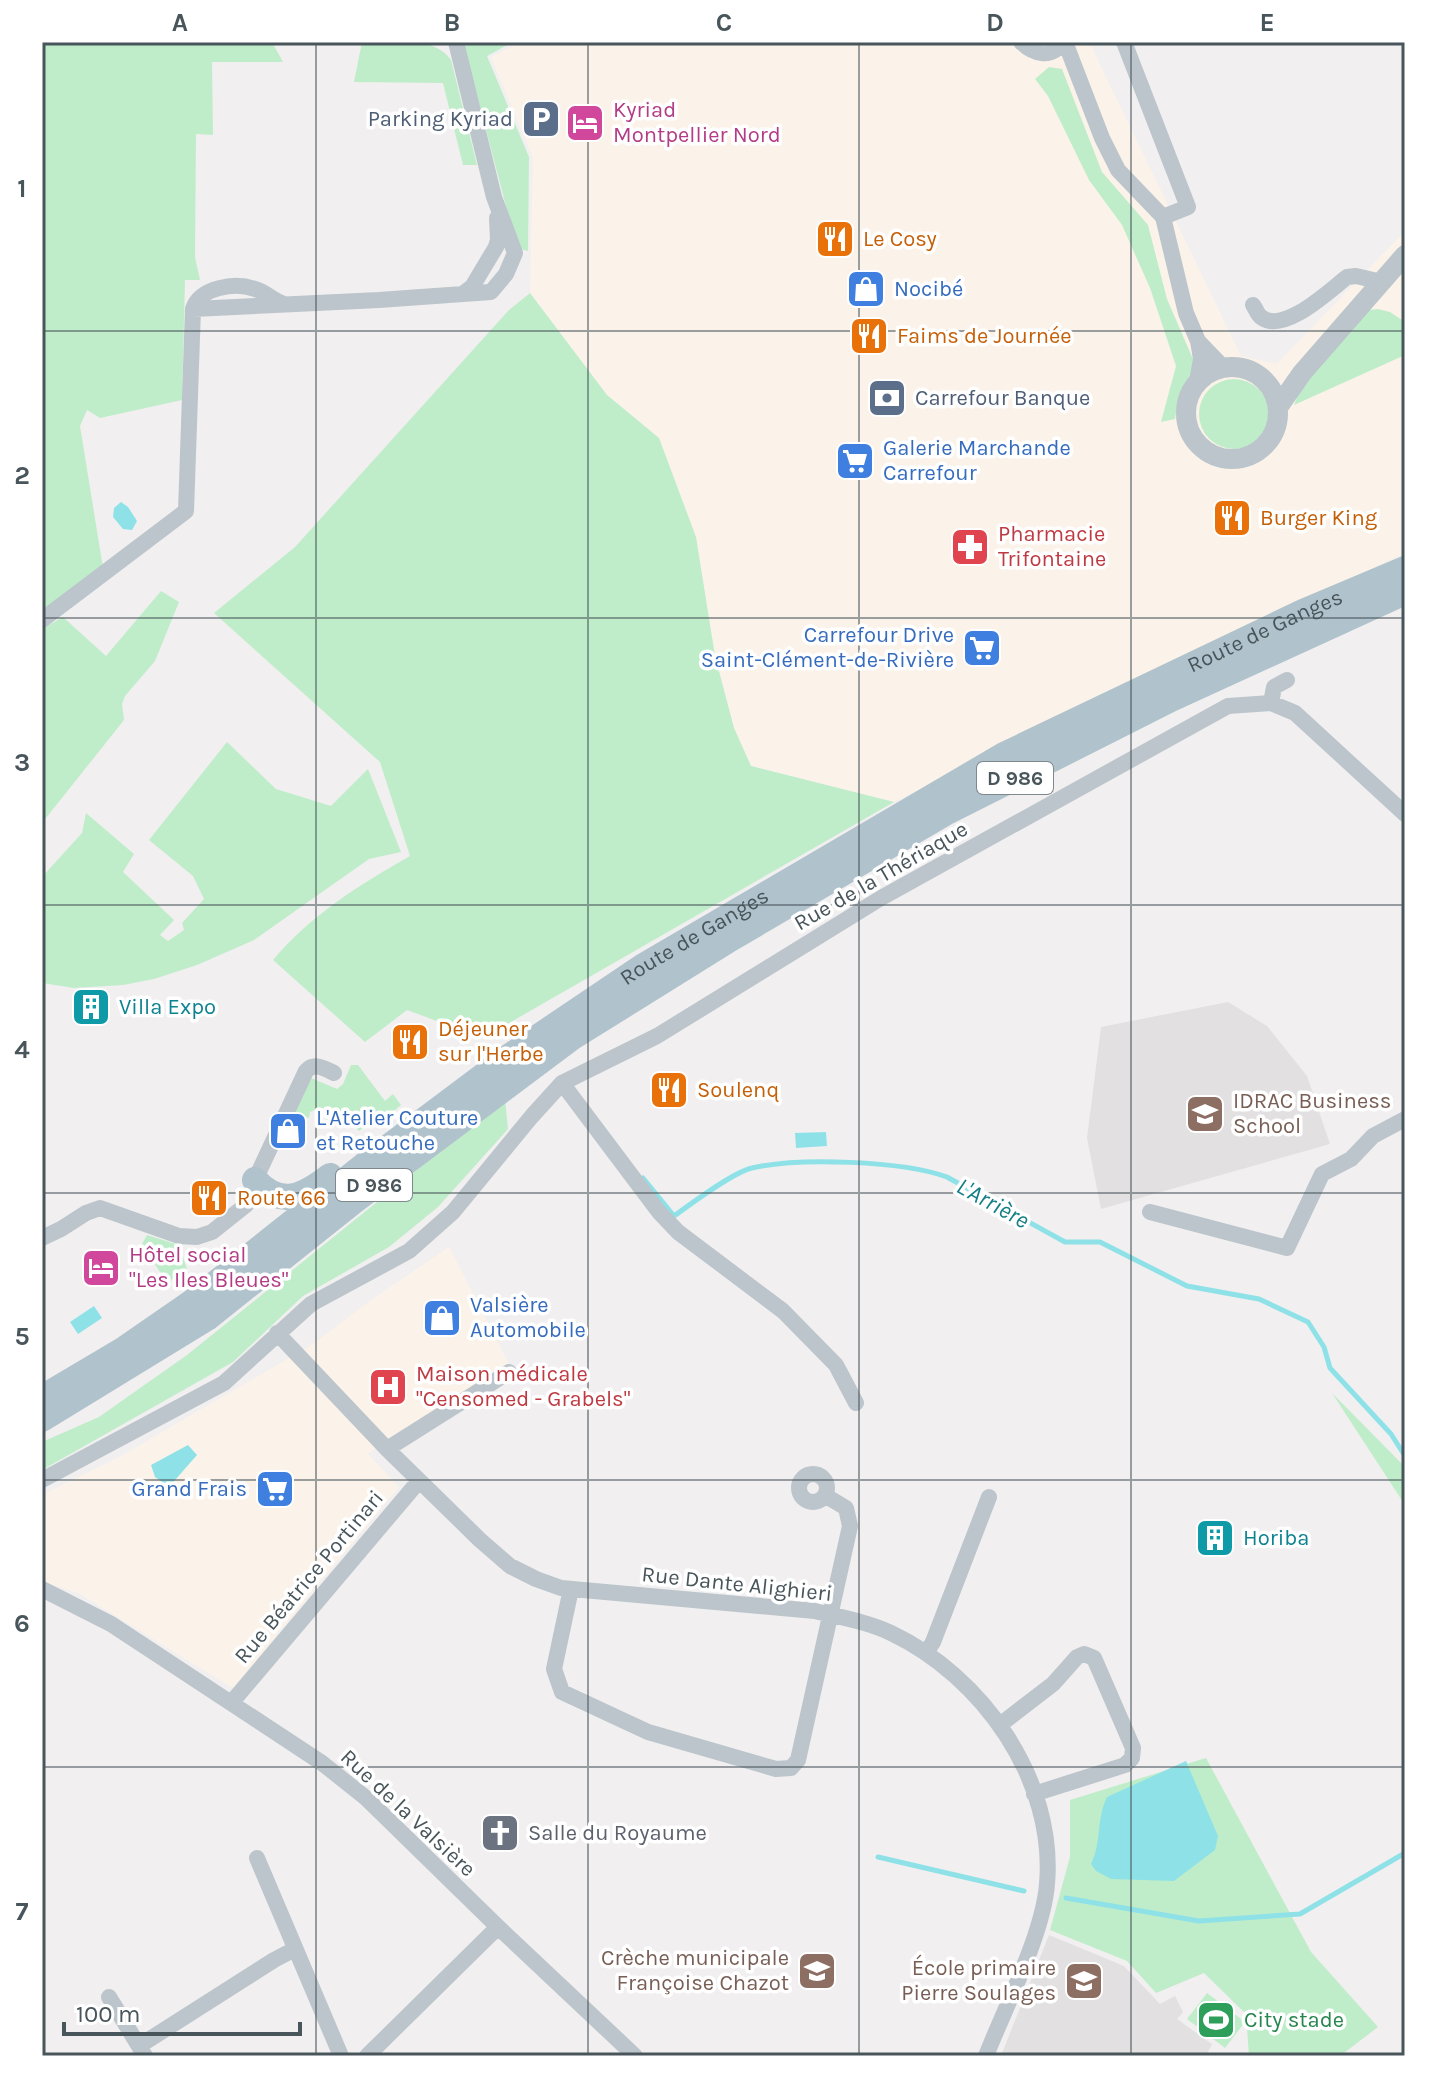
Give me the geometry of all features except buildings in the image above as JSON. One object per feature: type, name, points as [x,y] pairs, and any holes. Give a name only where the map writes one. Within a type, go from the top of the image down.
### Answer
[{"type":"main road","name":"Route de Ganges","points":[[42,1398],[123,1350],[191,1303],[366,1164],[589,1000],[867,833],[1004,755],[1303,612],[1405,569]]},
{"type":"main road","name":"Route de Ganges","points":[[42,1419],[207,1318],[355,1200],[571,1038],[730,939],[945,813],[1171,699],[1405,592]]},
{"type":"main road","points":[[255,1180],[271,1195],[286,1197],[309,1192],[347,1164],[366,1164]]},
{"type":"street","points":[[42,620],[186,511],[193,309],[491,292],[506,274],[515,253],[494,197],[456,42]]},
{"type":"street","points":[[1021,42],[1033,52],[1049,54],[1057,51],[1063,42],[1118,170],[1163,217],[1186,313],[1198,341],[1201,359],[1197,382]]},
{"type":"street","points":[[1124,42],[1188,207],[1163,217]]},
{"type":"street","points":[[464,293],[472,287],[498,240],[494,197]]},
{"type":"street","points":[[1279,406],[1302,373],[1405,255]]},
{"type":"street","points":[[1253,305],[1261,316],[1274,322],[1298,314],[1347,277],[1382,282]]},
{"type":"street","points":[[1198,341],[1223,367]]},
{"type":"street","points":[[1223,367],[1253,371],[1266,380],[1279,406],[1279,420],[1265,447],[1255,455],[1240,460],[1227,460],[1202,449],[1188,427],[1186,411],[1189,396],[1197,382],[1208,372],[1223,367]]},
{"type":"street","points":[[1266,380],[1302,373]]},
{"type":"street","points":[[1287,680],[1274,687],[1271,703],[1295,713],[1405,814]]},
{"type":"street","name":"Rue de la Thériaque","points":[[562,1083],[657,1036],[881,898],[1228,706],[1271,703]]},
{"type":"street","points":[[42,1238],[100,1208],[107,1208],[168,1233],[203,1236],[246,1205],[306,1071],[319,1066],[334,1073]]},
{"type":"street","points":[[42,1480],[224,1383],[311,1304],[409,1251],[453,1212],[562,1083],[659,1212],[678,1232],[704,1248],[783,1311],[836,1365],[856,1403]]},
{"type":"street","points":[[1150,1212],[1287,1248],[1322,1174],[1351,1159],[1373,1136],[1405,1119]]},
{"type":"street","name":"Rue Dante Alighieri","points":[[277,1333],[387,1449],[510,1566],[536,1579],[571,1589],[829,1614],[891,1633],[926,1653],[965,1685],[1001,1724],[1034,1794],[1043,1820],[1047,1875],[1044,1902],[1033,1938],[986,2056]]},
{"type":"street","points":[[387,1449],[509,1372]]},
{"type":"street","name":"Rue Béatrice Portinari","points":[[232,1702],[419,1481]]},
{"type":"street","points":[[571,1589],[554,1669],[562,1692],[648,1732],[776,1769],[791,1768],[798,1760],[850,1526],[846,1508],[826,1496]]},
{"type":"street","points":[[926,1653],[989,1497]]},
{"type":"street","name":"Rue de la Valsière","points":[[42,1589],[111,1624],[322,1763],[366,1798],[635,2056]]},
{"type":"street","points":[[1001,1724],[1053,1684],[1077,1657],[1084,1654],[1094,1658],[1133,1748],[1132,1758],[1125,1765],[1034,1794]]},
{"type":"street","points":[[257,1858],[341,2056]]},
{"type":"street","points":[[367,2056],[498,1927]]},
{"type":"street","points":[[109,1997],[142,2051],[274,1960],[295,1949]]},
{"type":"shaded area","points":[[521,42],[1089,42],[1241,356],[1277,364],[1405,231],[1405,553],[894,802],[751,766],[734,728],[715,656],[696,537],[659,438],[607,395],[530,293],[533,158],[491,57]]},
{"type":"shaded area","name":"IDRAC Business School","points":[[1228,1002],[1267,1026],[1307,1076],[1330,1144],[1101,1209],[1087,1138],[1101,1027]]},
{"type":"shaded area","points":[[449,1247],[510,1366],[395,1434],[368,1454],[399,1487],[233,1688],[80,1594],[42,1581],[42,1495],[121,1456],[313,1344]]},
{"type":"shaded area","name":"École primaire Pierre Soulages","points":[[1049,1935],[1124,1966],[1160,2004],[1175,1996],[1183,2012],[1177,2019],[1212,2044],[1206,2056],[1001,2056]]},
{"type":"green space","points":[[42,42],[272,42],[283,62],[212,62],[213,135],[196,134],[195,257],[200,280],[185,280],[182,400],[100,418],[87,410],[80,426],[103,568],[42,613]]},
{"type":"green space","points":[[362,42],[423,43],[443,52],[451,60],[477,165],[463,165],[443,83],[354,82]]},
{"type":"green space","points":[[463,42],[513,42],[487,56],[529,157],[528,251],[517,248]]},
{"type":"green space","points":[[1049,67],[1062,69],[1102,172],[1148,225],[1167,299],[1196,366],[1179,395],[1175,419],[1161,422],[1176,366],[1150,288],[1122,225],[1089,180],[1048,96],[1035,79]]},
{"type":"green space","points":[[530,293],[607,395],[659,438],[696,537],[715,656],[734,728],[751,766],[894,802],[483,1038],[407,1010],[365,1042],[273,960],[303,929],[337,902],[410,856],[380,762],[214,613],[295,547],[509,310]]},
{"type":"green space","points":[[1368,310],[1390,312],[1405,322],[1405,355],[1294,405],[1301,387]]},
{"type":"green space","points":[[1241,379],[1263,394],[1269,414],[1267,428],[1259,439],[1248,447],[1227,449],[1209,439],[1201,428],[1199,407],[1209,389],[1220,381]]},
{"type":"green space","points":[[161,591],[179,602],[155,661],[125,696],[122,704],[124,720],[42,823],[42,629],[63,617],[106,656]]},
{"type":"green space","points":[[227,742],[276,789],[331,806],[368,769],[401,852],[369,859],[254,940],[197,965],[123,985],[74,988],[42,983],[42,877],[82,833],[86,813],[134,854],[123,872],[174,920],[160,935],[168,941],[184,930],[182,923],[204,899],[193,876],[149,840]]},
{"type":"green space","points":[[351,1065],[358,1065],[385,1101],[393,1094],[401,1105],[383,1120],[378,1115],[359,1131],[343,1115],[331,1109],[310,1112],[309,1118],[293,1112],[311,1078],[337,1089],[343,1084]]},
{"type":"green space","points":[[505,1099],[508,1129],[438,1207],[389,1247],[303,1296],[233,1362],[42,1470],[42,1442],[99,1417],[187,1355]]},
{"type":"green space","points":[[147,1235],[179,1245],[187,1269],[167,1283],[142,1244]]},
{"type":"green space","points":[[1332,1393],[1405,1467],[1405,1505]]},
{"type":"green space","points":[[1206,1758],[1311,1952],[1378,2027],[1340,2056],[1249,2056],[1246,2014],[1204,1973],[1156,1993],[1127,1961],[1050,1930],[1070,1857],[1070,1800]]},
{"type":"green space","name":"City stade","points":[[1207,1993],[1245,2022],[1225,2048],[1187,2019]]},
{"type":"water","points":[[121,502],[137,521],[132,530],[123,529],[113,517],[114,508]]},
{"type":"water","points":[[826,1132],[827,1146],[796,1148],[795,1133]]},
{"type":"water","points":[[94,1306],[102,1318],[78,1334],[70,1322]]},
{"type":"water","points":[[188,1445],[197,1455],[169,1487],[155,1477],[151,1465]]},
{"type":"water","points":[[1186,1761],[1218,1836],[1215,1850],[1174,1881],[1111,1879],[1096,1871],[1091,1864],[1107,1797]]},
{"type":"waterway","name":"L'Arrière","points":[[643,1178],[674,1216],[734,1176],[752,1168],[772,1165],[851,1162],[905,1167],[947,1177],[1065,1242],[1100,1242],[1187,1286],[1259,1299],[1308,1322],[1324,1347],[1330,1368],[1391,1434],[1405,1456]]},
{"type":"waterway","points":[[1066,1898],[1199,1921],[1300,1914],[1405,1853]]},
{"type":"waterway","points":[[878,1857],[1024,1891]]},
{"type":"place","name":"Parking Kyriad","points":[[541,119]]},
{"type":"place","name":"Kyriad Montpellier Nord","points":[[585,123]]},
{"type":"place","name":"Le Cosy","points":[[835,239]]},
{"type":"place","name":"Nocibé","points":[[866,289]]},
{"type":"place","name":"Faims de Journée","points":[[869,336]]},
{"type":"place","name":"Carrefour Banque","points":[[887,398]]},
{"type":"place","name":"Galerie Marchande Carrefour","points":[[855,461]]},
{"type":"place","name":"Burger King","points":[[1232,518]]},
{"type":"place","name":"Pharmacie Trifontaine","points":[[970,547]]},
{"type":"place","name":"Carrefour Drive Saint-Clément-de-Rivière","points":[[982,648]]},
{"type":"place","name":"Villa Expo","points":[[91,1007]]},
{"type":"place","name":"Déjeuner sur l'Herbe","points":[[410,1042]]},
{"type":"place","name":"Soulenq","points":[[669,1090]]},
{"type":"place","name":"IDRAC Business School","points":[[1205,1114]]},
{"type":"place","name":"L'Atelier Couture et Retouche","points":[[288,1131]]},
{"type":"place","name":"Route 66","points":[[209,1198]]},
{"type":"place","name":"Hôtel social \"Les Iles Bleues\"","points":[[101,1268]]},
{"type":"place","name":"Valsière Automobile","points":[[442,1318]]},
{"type":"place","name":"Maison médicale \"Censomed - Grabels\"","points":[[388,1387]]},
{"type":"place","name":"Grand Frais","points":[[275,1489]]},
{"type":"place","name":"Horiba","points":[[1215,1538]]},
{"type":"place","name":"Salle du Royaume","points":[[500,1833]]},
{"type":"place","name":"Crèche municipale Françoise Chazot","points":[[817,1971]]},
{"type":"place","name":"École primaire Pierre Soulages","points":[[1084,1981]]},
{"type":"place","name":"City stade","points":[[1216,2020]]}]
